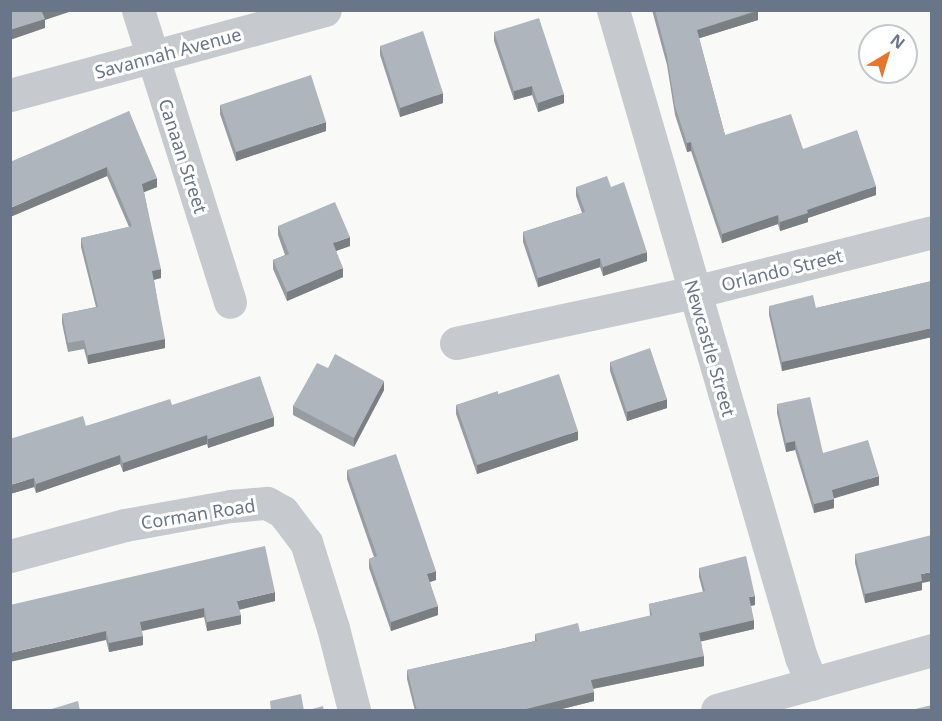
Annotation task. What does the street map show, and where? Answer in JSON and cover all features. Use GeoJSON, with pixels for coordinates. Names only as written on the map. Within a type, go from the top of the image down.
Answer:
{"type":"FeatureCollection","features":[{"type":"Feature","properties":{"kind":"street","name":"Canaan Street"},"geometry":{"type":"LineString","coordinates":[[138,10],[230,302]]}},
{"type":"Feature","properties":{"kind":"street","name":"Savannah Avenue"},"geometry":{"type":"LineString","coordinates":[[10,96],[325,10]]}},
{"type":"Feature","properties":{"kind":"street","name":"Newcastle Street"},"geometry":{"type":"LineString","coordinates":[[612,10],[801,657],[812,684]]}},
{"type":"Feature","properties":{"kind":"street","name":"Orlando Street"},"geometry":{"type":"LineString","coordinates":[[456,343],[694,292],[932,232]]}},
{"type":"Feature","properties":{"kind":"street","name":"Corman Road"},"geometry":{"type":"LineString","coordinates":[[10,556],[125,525],[231,506],[267,503],[283,512],[306,542],[333,628],[354,711]]}},
{"type":"Feature","properties":{"kind":"street"},"geometry":{"type":"LineString","coordinates":[[717,711],[932,650]]}},
{"type":"Feature","properties":{"kind":"building"},"geometry":{"type":"Polygon","coordinates":[[[10,10],[47,10],[42,12],[45,19],[10,30],[10,10]]]}},
{"type":"Feature","properties":{"kind":"building"},"geometry":{"type":"Polygon","coordinates":[[[655,10],[758,10],[697,30],[725,135],[791,114],[803,149],[857,130],[876,186],[780,222],[778,215],[722,234],[691,142],[687,143],[675,106],[667,56],[655,10]]]}},
{"type":"Feature","properties":{"kind":"building"},"geometry":{"type":"Polygon","coordinates":[[[539,18],[564,94],[538,103],[532,86],[514,91],[494,32],[539,18]]]}},
{"type":"Feature","properties":{"kind":"building"},"geometry":{"type":"Polygon","coordinates":[[[423,31],[443,93],[400,108],[380,46],[423,31]]]}},
{"type":"Feature","properties":{"kind":"building"},"geometry":{"type":"Polygon","coordinates":[[[311,75],[326,122],[236,152],[220,105],[311,75]]]}},
{"type":"Feature","properties":{"kind":"building"},"geometry":{"type":"Polygon","coordinates":[[[129,111],[157,178],[142,184],[161,269],[152,271],[165,339],[88,355],[84,340],[68,343],[62,314],[98,307],[81,238],[132,226],[107,167],[10,208],[10,162],[129,111]]]}},
{"type":"Feature","properties":{"kind":"building"},"geometry":{"type":"Polygon","coordinates":[[[607,176],[611,187],[624,182],[647,252],[603,267],[600,258],[538,278],[523,232],[585,212],[576,187],[607,176]]]}},
{"type":"Feature","properties":{"kind":"building"},"geometry":{"type":"Polygon","coordinates":[[[335,202],[350,237],[333,243],[343,268],[287,292],[273,260],[289,254],[278,226],[335,202]]]}},
{"type":"Feature","properties":{"kind":"building"},"geometry":{"type":"Polygon","coordinates":[[[932,281],[932,328],[782,362],[769,306],[813,295],[816,308],[932,281]]]}},
{"type":"Feature","properties":{"kind":"building"},"geometry":{"type":"Polygon","coordinates":[[[650,348],[667,399],[627,412],[610,362],[650,348]]]}},
{"type":"Feature","properties":{"kind":"building"},"geometry":{"type":"Polygon","coordinates":[[[335,354],[384,381],[354,438],[293,406],[317,363],[328,368],[335,354]]]}},
{"type":"Feature","properties":{"kind":"building"},"geometry":{"type":"Polygon","coordinates":[[[559,374],[578,431],[477,465],[456,405],[559,374]]]}},
{"type":"Feature","properties":{"kind":"building"},"geometry":{"type":"Polygon","coordinates":[[[260,376],[274,417],[208,439],[207,435],[123,463],[120,455],[36,484],[34,478],[10,485],[10,439],[83,416],[86,426],[170,399],[172,405],[260,376]]]}},
{"type":"Feature","properties":{"kind":"building"},"geometry":{"type":"Polygon","coordinates":[[[810,397],[823,453],[868,440],[879,476],[832,490],[834,499],[814,504],[795,441],[786,443],[777,404],[810,397]]]}},
{"type":"Feature","properties":{"kind":"building"},"geometry":{"type":"Polygon","coordinates":[[[396,454],[436,571],[427,574],[438,606],[391,622],[369,559],[377,556],[347,470],[396,454]]]}},
{"type":"Feature","properties":{"kind":"building"},"geometry":{"type":"Polygon","coordinates":[[[932,535],[932,572],[921,574],[922,581],[865,594],[855,554],[932,535]]]}},
{"type":"Feature","properties":{"kind":"building"},"geometry":{"type":"Polygon","coordinates":[[[265,546],[275,592],[237,601],[241,615],[207,622],[204,608],[140,622],[143,636],[109,643],[106,631],[10,653],[10,605],[265,546]]]}},
{"type":"Feature","properties":{"kind":"building"},"geometry":{"type":"Polygon","coordinates":[[[746,556],[755,596],[749,597],[754,620],[699,633],[704,656],[591,680],[594,692],[518,711],[417,711],[407,670],[537,641],[535,634],[578,623],[580,632],[652,615],[649,604],[705,591],[699,568],[746,556]]]}},
{"type":"Feature","properties":{"kind":"building"},"geometry":{"type":"Polygon","coordinates":[[[301,694],[304,711],[271,711],[270,701],[301,694]]]}},
{"type":"Feature","properties":{"kind":"building"},"geometry":{"type":"Polygon","coordinates":[[[78,701],[80,711],[45,711],[78,701]]]}},
{"type":"Feature","properties":{"kind":"building"},"geometry":{"type":"Polygon","coordinates":[[[932,705],[932,711],[907,711],[932,705]]]}},
{"type":"Feature","properties":{"kind":"building"},"geometry":{"type":"Polygon","coordinates":[[[323,706],[324,711],[305,711],[323,706]]]}}]}
